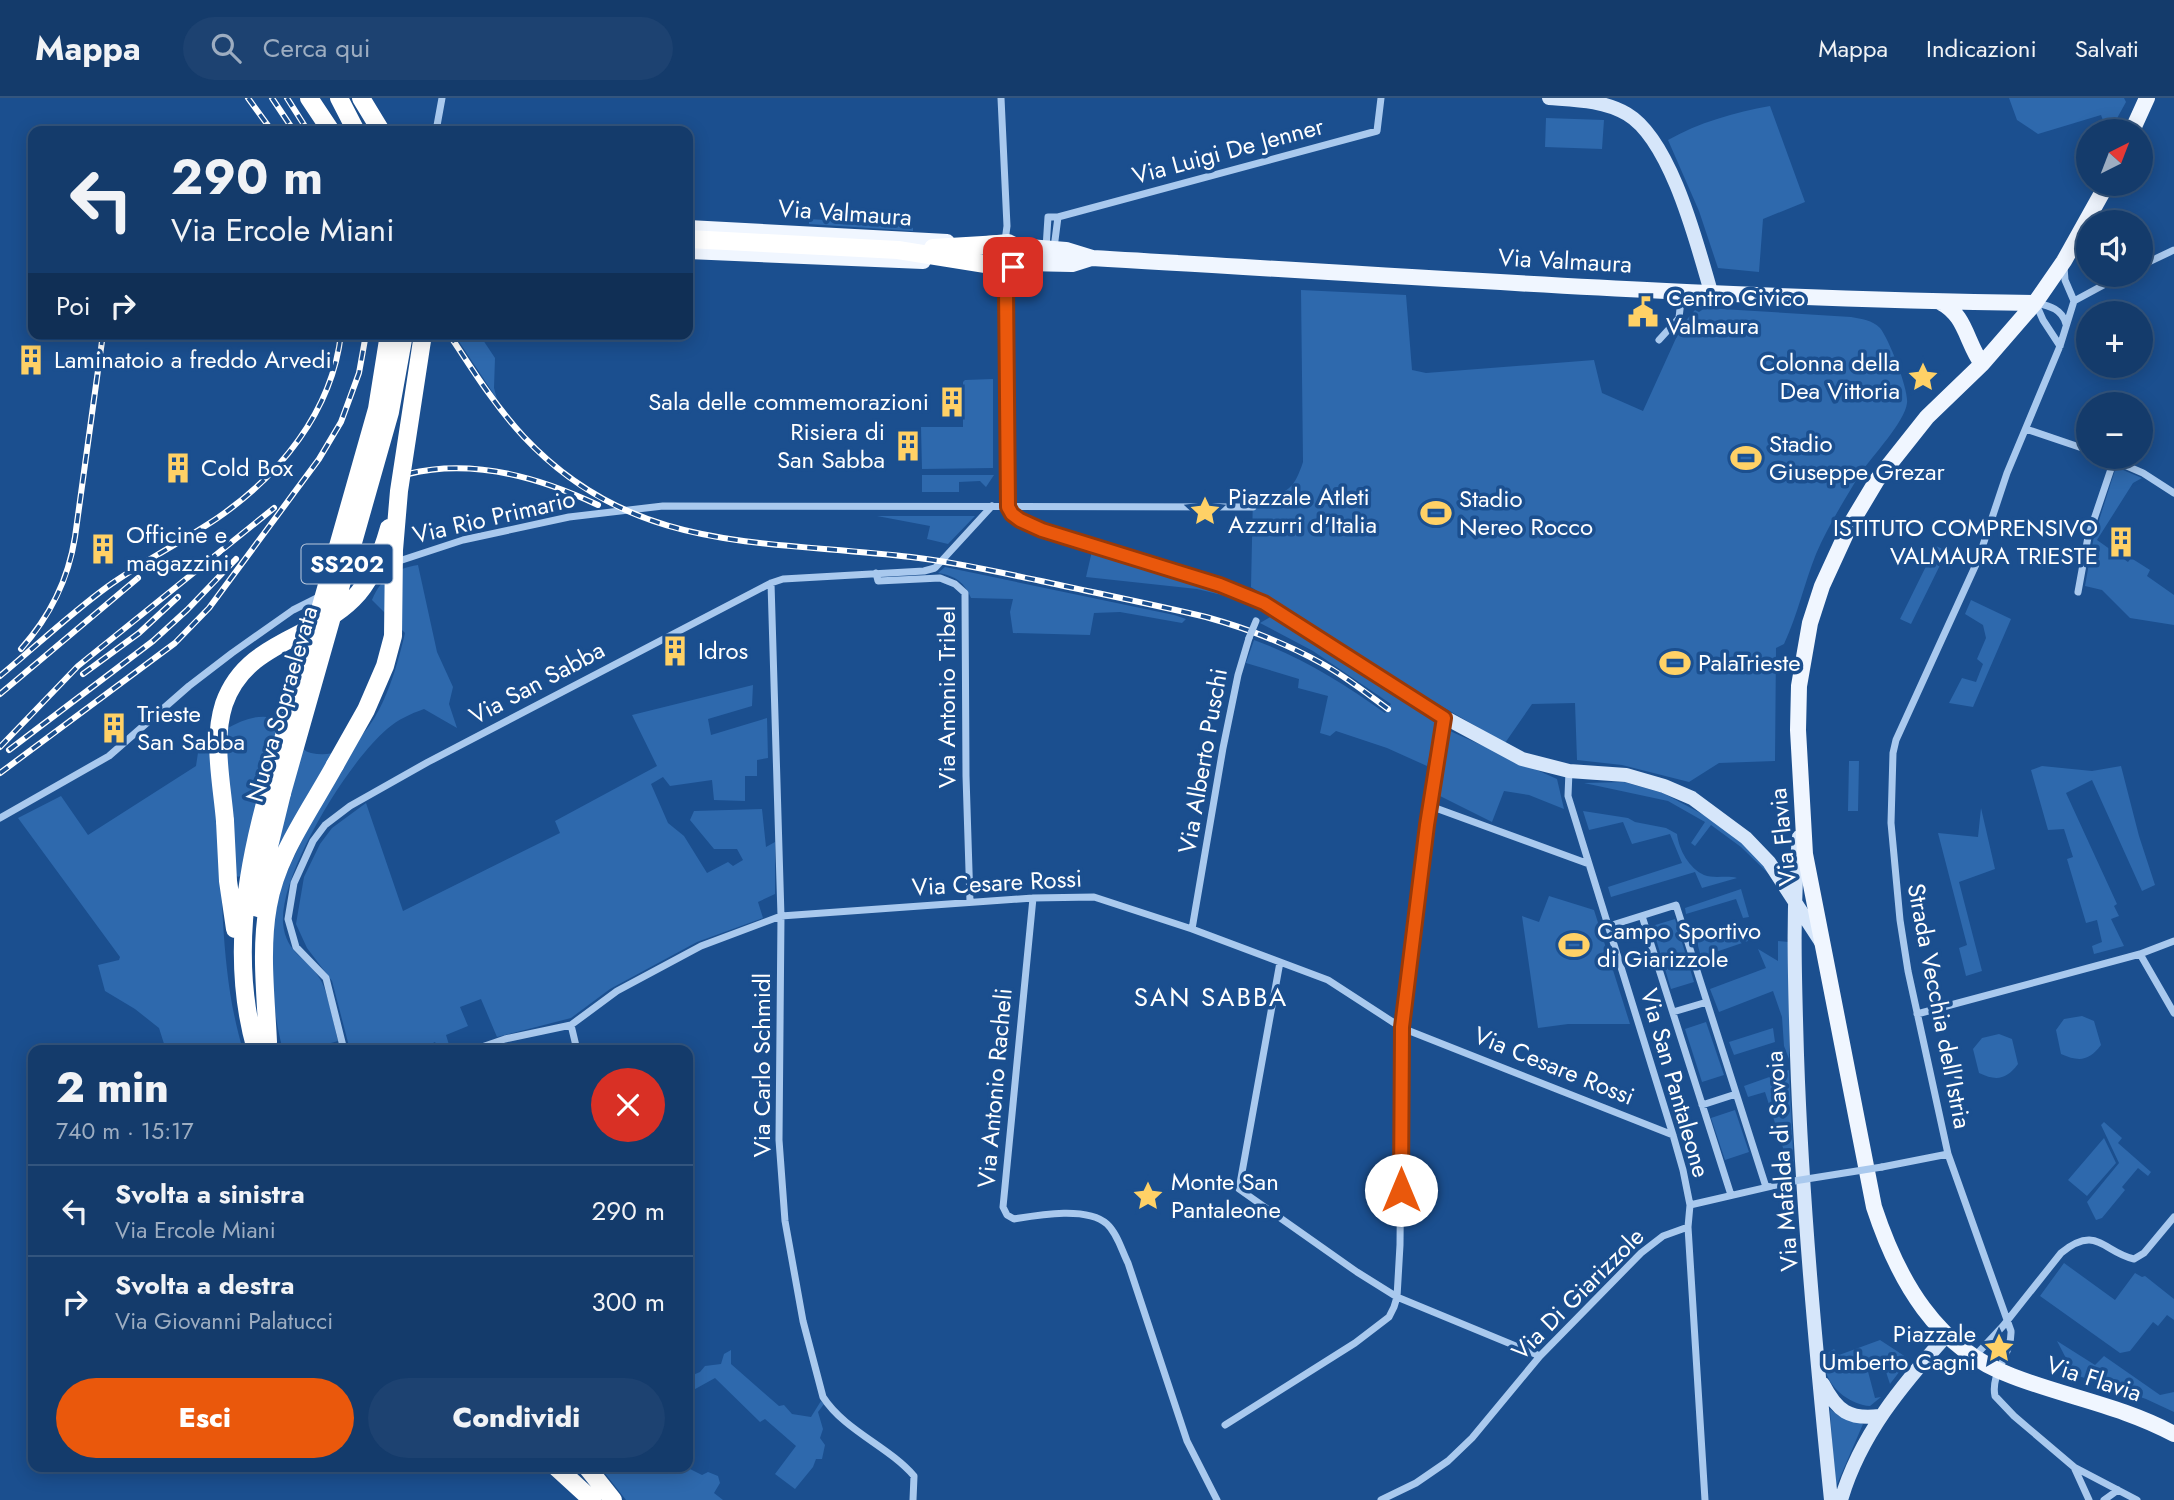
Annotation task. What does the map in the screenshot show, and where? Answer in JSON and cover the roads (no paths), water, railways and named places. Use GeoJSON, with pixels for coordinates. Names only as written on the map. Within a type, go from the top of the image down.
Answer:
{"type":"FeatureCollection","features":[{"type":"Feature","properties":{"kind":"highway"},"geometry":{"type":"LineString","coordinates":[[309,98],[328,126]]}},
{"type":"Feature","properties":{"kind":"highway"},"geometry":{"type":"LineString","coordinates":[[324,98],[338,126]]}},
{"type":"Feature","properties":{"kind":"highway"},"geometry":{"type":"LineString","coordinates":[[339,98],[353,126]]}},
{"type":"Feature","properties":{"kind":"highway"},"geometry":{"type":"LineString","coordinates":[[361,98],[378,126]]}},
{"type":"Feature","properties":{"kind":"highway"},"geometry":{"type":"LineString","coordinates":[[693,239],[898,250],[1009,266]]}},
{"type":"Feature","properties":{"kind":"highway"},"geometry":{"type":"LineString","coordinates":[[898,250],[1007,244]]}},
{"type":"Feature","properties":{"kind":"highway","name":"Nuova Sopraelevata"},"geometry":{"type":"LineString","coordinates":[[265,1045],[256,953],[257,916],[275,791],[377,409],[388,340]]}},
{"type":"Feature","properties":{"kind":"highway","name":"Nuova Sopraelevata"},"geometry":{"type":"LineString","coordinates":[[264,1045],[246,1001],[242,950],[248,871],[275,791],[390,412],[403,340]]}},
{"type":"Feature","properties":{"kind":"highway"},"geometry":{"type":"LineString","coordinates":[[265,1045],[265,953],[268,906],[275,880],[290,846],[371,699],[385,666],[393,636],[394,551],[399,491],[421,340]]}},
{"type":"Feature","properties":{"kind":"highway"},"geometry":{"type":"LineString","coordinates":[[246,1001],[230,893],[219,745],[225,704],[235,683],[249,665],[270,649],[341,609],[363,587],[386,541],[399,491]]}},
{"type":"Feature","properties":{"kind":"highway"},"geometry":{"type":"LineString","coordinates":[[562,1472],[594,1500]]}},
{"type":"Feature","properties":{"kind":"highway"},"geometry":{"type":"LineString","coordinates":[[573,1472],[594,1500]]}},
{"type":"Feature","properties":{"kind":"highway"},"geometry":{"type":"LineString","coordinates":[[591,1472],[613,1500]]}},
{"type":"Feature","properties":{"kind":"main road"},"geometry":{"type":"LineString","coordinates":[[2137,119],[2147,98]]}},
{"type":"Feature","properties":{"kind":"main road","name":"Via Flavia"},"geometry":{"type":"LineString","coordinates":[[1947,1335],[1904,1282],[1874,1207],[1808,877],[1801,818],[1799,686],[1810,623],[1822,586],[1850,524],[1877,480],[1927,417],[1982,364],[2035,303],[2064,261],[2100,196]]}},
{"type":"Feature","properties":{"kind":"main road","name":"Via Valmaura"},"geometry":{"type":"LineString","coordinates":[[693,228],[1007,244],[1050,248],[1092,258],[1711,292],[1940,302],[2035,303]]}},
{"type":"Feature","properties":{"kind":"main road"},"geometry":{"type":"LineString","coordinates":[[1007,244],[1020,253],[1009,266],[993,254],[1007,244]]}},
{"type":"Feature","properties":{"kind":"main road","name":"Via Valmaura"},"geometry":{"type":"LineString","coordinates":[[693,251],[1009,266],[1072,264],[1092,258]]}},
{"type":"Feature","properties":{"kind":"main road"},"geometry":{"type":"LineString","coordinates":[[1940,302],[1962,320],[1970,346],[1982,364]]}},
{"type":"Feature","properties":{"kind":"main road"},"geometry":{"type":"LineString","coordinates":[[1947,1335],[1998,1371]]}},
{"type":"Feature","properties":{"kind":"main road","name":"Via Flavia"},"geometry":{"type":"LineString","coordinates":[[1998,1371],[2130,1413],[2174,1434]]}},
{"type":"Feature","properties":{"kind":"street"},"geometry":{"type":"LineString","coordinates":[[437,126],[442,98]]}},
{"type":"Feature","properties":{"kind":"street"},"geometry":{"type":"LineString","coordinates":[[1002,98],[1007,244]]}},
{"type":"Feature","properties":{"kind":"street","name":"Via Luigi De Jenner"},"geometry":{"type":"LineString","coordinates":[[1050,248],[1048,217],[1058,217],[1377,131],[1381,98]]}},
{"type":"Feature","properties":{"kind":"street"},"geometry":{"type":"LineString","coordinates":[[1549,98],[1606,105],[1627,114],[1652,136],[1671,174],[1711,292]]}},
{"type":"Feature","properties":{"kind":"street"},"geometry":{"type":"LineString","coordinates":[[1050,248],[1058,217]]}},
{"type":"Feature","properties":{"kind":"street"},"geometry":{"type":"LineString","coordinates":[[2153,260],[2174,250]]}},
{"type":"Feature","properties":{"kind":"street"},"geometry":{"type":"LineString","coordinates":[[2064,261],[2065,280],[2074,300],[2096,287]]}},
{"type":"Feature","properties":{"kind":"street"},"geometry":{"type":"LineString","coordinates":[[1009,266],[1006,287],[1008,507],[1012,514],[1042,530],[1220,585],[1264,603],[1444,718],[1522,759],[1569,771],[1626,775],[1664,786],[1692,799],[1746,838],[1769,862],[1822,943]]}},
{"type":"Feature","properties":{"kind":"street"},"geometry":{"type":"LineString","coordinates":[[1659,340],[1679,318],[1682,290]]}},
{"type":"Feature","properties":{"kind":"street","name":"Strada Vecchia dell'Istria"},"geometry":{"type":"LineString","coordinates":[[2008,1319],[1948,1154],[1917,1014],[1900,920],[1894,864],[1891,808],[1893,753],[1899,733],[1978,560],[2007,474],[2060,346],[2074,300]]}},
{"type":"Feature","properties":{"kind":"street"},"geometry":{"type":"LineString","coordinates":[[2035,303],[2057,310],[2064,316],[2066,327]]}},
{"type":"Feature","properties":{"kind":"street"},"geometry":{"type":"LineString","coordinates":[[2035,303],[2060,346]]}},
{"type":"Feature","properties":{"kind":"street"},"geometry":{"type":"LineString","coordinates":[[2026,429],[2076,446]]}},
{"type":"Feature","properties":{"kind":"street"},"geometry":{"type":"LineString","coordinates":[[2078,592],[2088,537],[2112,469]]}},
{"type":"Feature","properties":{"kind":"street"},"geometry":{"type":"LineString","coordinates":[[2134,469],[2174,493]]}},
{"type":"Feature","properties":{"kind":"street","name":"Via Rio Primario"},"geometry":{"type":"LineString","coordinates":[[0,818],[109,756],[200,678],[293,610],[403,559],[463,540],[569,517],[663,506],[1008,507]]}},
{"type":"Feature","properties":{"kind":"street","name":"Via San Sabba"},"geometry":{"type":"LineString","coordinates":[[343,1045],[326,978],[296,947],[288,919],[294,883],[313,841],[325,825],[350,806],[406,774],[771,583],[783,579],[923,571],[935,568],[992,506]]}},
{"type":"Feature","properties":{"kind":"street"},"geometry":{"type":"LineString","coordinates":[[1008,507],[1253,508]]}},
{"type":"Feature","properties":{"kind":"street","name":"Via Antonio Tribel"},"geometry":{"type":"LineString","coordinates":[[876,573],[878,581],[946,579],[965,593],[970,902]]}},
{"type":"Feature","properties":{"kind":"street","name":"Via Carlo Schmidl"},"geometry":{"type":"LineString","coordinates":[[771,583],[781,916],[779,1140],[785,1220],[803,1321],[821,1389],[829,1406],[914,1476],[913,1500]]}},
{"type":"Feature","properties":{"kind":"street","name":"Via Alberto Puschi"},"geometry":{"type":"LineString","coordinates":[[1192,929],[1238,675],[1249,638],[1264,603]]}},
{"type":"Feature","properties":{"kind":"street"},"geometry":{"type":"LineString","coordinates":[[1225,1425],[1374,1330],[1389,1317],[1397,1297],[1402,1027],[1444,718]]}},
{"type":"Feature","properties":{"kind":"street","name":"Via San Pantaleone"},"geometry":{"type":"LineString","coordinates":[[1569,771],[1568,796],[1673,1135],[1689,1205]]}},
{"type":"Feature","properties":{"kind":"street"},"geometry":{"type":"LineString","coordinates":[[1430,806],[1589,864]]}},
{"type":"Feature","properties":{"kind":"street","name":"Via Mafalda di Savoia"},"geometry":{"type":"LineString","coordinates":[[1801,818],[1796,904],[1800,1135],[1831,1500]]}},
{"type":"Feature","properties":{"kind":"street"},"geometry":{"type":"LineString","coordinates":[[1769,862],[1787,863],[1797,857]]}},
{"type":"Feature","properties":{"kind":"street","name":"Via Cesare Rossi"},"geometry":{"type":"LineString","coordinates":[[489,1045],[571,1025],[617,991],[691,951],[781,916],[1033,898],[1094,897],[1192,929],[1328,980],[1402,1027],[1673,1135]]}},
{"type":"Feature","properties":{"kind":"street","name":"Via Antonio Racheli"},"geometry":{"type":"LineString","coordinates":[[1033,898],[1003,1207],[1007,1215],[1014,1219],[1075,1213],[1107,1224],[1128,1263],[1187,1441],[1217,1500]]}},
{"type":"Feature","properties":{"kind":"street"},"geometry":{"type":"LineString","coordinates":[[1609,926],[1676,905],[1766,1188]]}},
{"type":"Feature","properties":{"kind":"street"},"geometry":{"type":"LineString","coordinates":[[1642,916],[1731,1195]]}},
{"type":"Feature","properties":{"kind":"street"},"geometry":{"type":"LineString","coordinates":[[1917,1014],[2140,954],[2174,941]]}},
{"type":"Feature","properties":{"kind":"street"},"geometry":{"type":"LineString","coordinates":[[2140,954],[2174,1013]]}},
{"type":"Feature","properties":{"kind":"street"},"geometry":{"type":"LineString","coordinates":[[1280,962],[1239,1189],[1397,1297],[1540,1356]]}},
{"type":"Feature","properties":{"kind":"street"},"geometry":{"type":"LineString","coordinates":[[1673,1012],[1707,1002]]}},
{"type":"Feature","properties":{"kind":"street"},"geometry":{"type":"LineString","coordinates":[[571,1025],[576,1045]]}},
{"type":"Feature","properties":{"kind":"street"},"geometry":{"type":"LineString","coordinates":[[1702,1105],[1736,1094]]}},
{"type":"Feature","properties":{"kind":"street"},"geometry":{"type":"LineString","coordinates":[[1705,1500],[1688,1227],[1689,1205],[1794,1181],[1948,1154]]}},
{"type":"Feature","properties":{"kind":"street"},"geometry":{"type":"LineString","coordinates":[[1975,1356],[1989,1343],[2071,1244],[2094,1241],[2134,1259],[2144,1253],[2174,1217]]}},
{"type":"Feature","properties":{"kind":"street","name":"Via Di Giarizzole"},"geometry":{"type":"LineString","coordinates":[[1381,1500],[1416,1483],[1448,1461],[1472,1437],[1540,1356],[1641,1252],[1663,1236],[1688,1227]]}},
{"type":"Feature","properties":{"kind":"street"},"geometry":{"type":"LineString","coordinates":[[2008,1319],[2011,1340],[1994,1382],[1995,1396],[2074,1466],[2137,1500]]}},
{"type":"Feature","properties":{"kind":"street"},"geometry":{"type":"LineString","coordinates":[[1841,1500],[1857,1456],[1880,1416],[1947,1335]]}},
{"type":"Feature","properties":{"kind":"street"},"geometry":{"type":"LineString","coordinates":[[1819,1377],[1840,1409],[1855,1416],[1880,1416]]}},
{"type":"Feature","properties":{"kind":"street"},"geometry":{"type":"LineString","coordinates":[[2074,1466],[2089,1500]]}},
{"type":"Feature","properties":{"kind":"street"},"geometry":{"type":"LineString","coordinates":[[2104,1500],[2118,1490]]}},
{"type":"Feature","properties":{"kind":"railway"},"geometry":{"type":"LineString","coordinates":[[248,98],[268,126]]}},
{"type":"Feature","properties":{"kind":"railway"},"geometry":{"type":"LineString","coordinates":[[272,98],[291,126]]}},
{"type":"Feature","properties":{"kind":"railway"},"geometry":{"type":"LineString","coordinates":[[287,98],[305,126]]}},
{"type":"Feature","properties":{"kind":"railway"},"geometry":{"type":"LineString","coordinates":[[21,649],[49,611],[72,553],[102,340]]}},
{"type":"Feature","properties":{"kind":"railway"},"geometry":{"type":"LineString","coordinates":[[0,676],[107,587],[216,519],[261,483],[299,440],[314,415],[327,390],[340,340]]}},
{"type":"Feature","properties":{"kind":"railway"},"geometry":{"type":"LineString","coordinates":[[0,773],[175,643],[209,608],[319,459],[341,422],[359,373],[365,340]]}},
{"type":"Feature","properties":{"kind":"railway"},"geometry":{"type":"LineString","coordinates":[[453,340],[513,425],[566,475],[611,503],[656,522],[753,542],[944,562],[1206,617],[1265,637],[1307,656],[1338,673],[1388,709]]}},
{"type":"Feature","properties":{"kind":"railway"},"geometry":{"type":"LineString","coordinates":[[408,474],[456,468],[481,469],[552,486],[598,505]]}},
{"type":"Feature","properties":{"kind":"railway"},"geometry":{"type":"LineString","coordinates":[[0,747],[78,666],[274,508]]}},
{"type":"Feature","properties":{"kind":"railway"},"geometry":{"type":"LineString","coordinates":[[9,750],[153,641],[236,559]]}},
{"type":"Feature","properties":{"kind":"railway"},"geometry":{"type":"LineString","coordinates":[[0,694],[138,578]]}},
{"type":"Feature","properties":{"kind":"railway"},"geometry":{"type":"LineString","coordinates":[[83,674],[139,633],[178,597]]}},
{"type":"Feature","properties":{"kind":"place","name":"Centro Civico Valmaura"},"geometry":{"type":"Point","coordinates":[1643,312]}},
{"type":"Feature","properties":{"kind":"place","name":"Laminatoio a freddo Arvedi"},"geometry":{"type":"Point","coordinates":[31,360]}},
{"type":"Feature","properties":{"kind":"place","name":"Colonna della Dea Vittoria"},"geometry":{"type":"Point","coordinates":[1923,377]}},
{"type":"Feature","properties":{"kind":"place","name":"Sala delle commemorazioni"},"geometry":{"type":"Point","coordinates":[952,402]}},
{"type":"Feature","properties":{"kind":"place","name":"Risiera di San Sabba"},"geometry":{"type":"Point","coordinates":[908,446]}},
{"type":"Feature","properties":{"kind":"place","name":"Stadio Giuseppe Grezar"},"geometry":{"type":"Point","coordinates":[1746,458]}},
{"type":"Feature","properties":{"kind":"place","name":"Cold Box"},"geometry":{"type":"Point","coordinates":[178,468]}},
{"type":"Feature","properties":{"kind":"place","name":"Piazzale Atleti Azzurri d'Italia"},"geometry":{"type":"Point","coordinates":[1205,511]}},
{"type":"Feature","properties":{"kind":"place","name":"Stadio Nereo Rocco"},"geometry":{"type":"Point","coordinates":[1436,513]}},
{"type":"Feature","properties":{"kind":"place","name":"ISTITUTO COMPRENSIVO VALMAURA TRIESTE"},"geometry":{"type":"Point","coordinates":[2121,542]}},
{"type":"Feature","properties":{"kind":"place","name":"Officine e magazzini"},"geometry":{"type":"Point","coordinates":[103,549]}},
{"type":"Feature","properties":{"kind":"place","name":"Idros"},"geometry":{"type":"Point","coordinates":[675,651]}},
{"type":"Feature","properties":{"kind":"place","name":"PalaTrieste"},"geometry":{"type":"Point","coordinates":[1675,663]}},
{"type":"Feature","properties":{"kind":"place","name":"Trieste San Sabba"},"geometry":{"type":"Point","coordinates":[114,728]}},
{"type":"Feature","properties":{"kind":"place","name":"Campo Sportivo di Giarizzole"},"geometry":{"type":"Point","coordinates":[1574,945]}},
{"type":"Feature","properties":{"kind":"place","name":"Monte San Pantaleone"},"geometry":{"type":"Point","coordinates":[1148,1196]}},
{"type":"Feature","properties":{"kind":"place","name":"Piazzale Umberto Cagni"},"geometry":{"type":"Point","coordinates":[1999,1348]}},
{"type":"Feature","properties":{"kind":"district","name":"SAN SABBA"},"geometry":{"type":"Point","coordinates":[1211,997]}}]}
